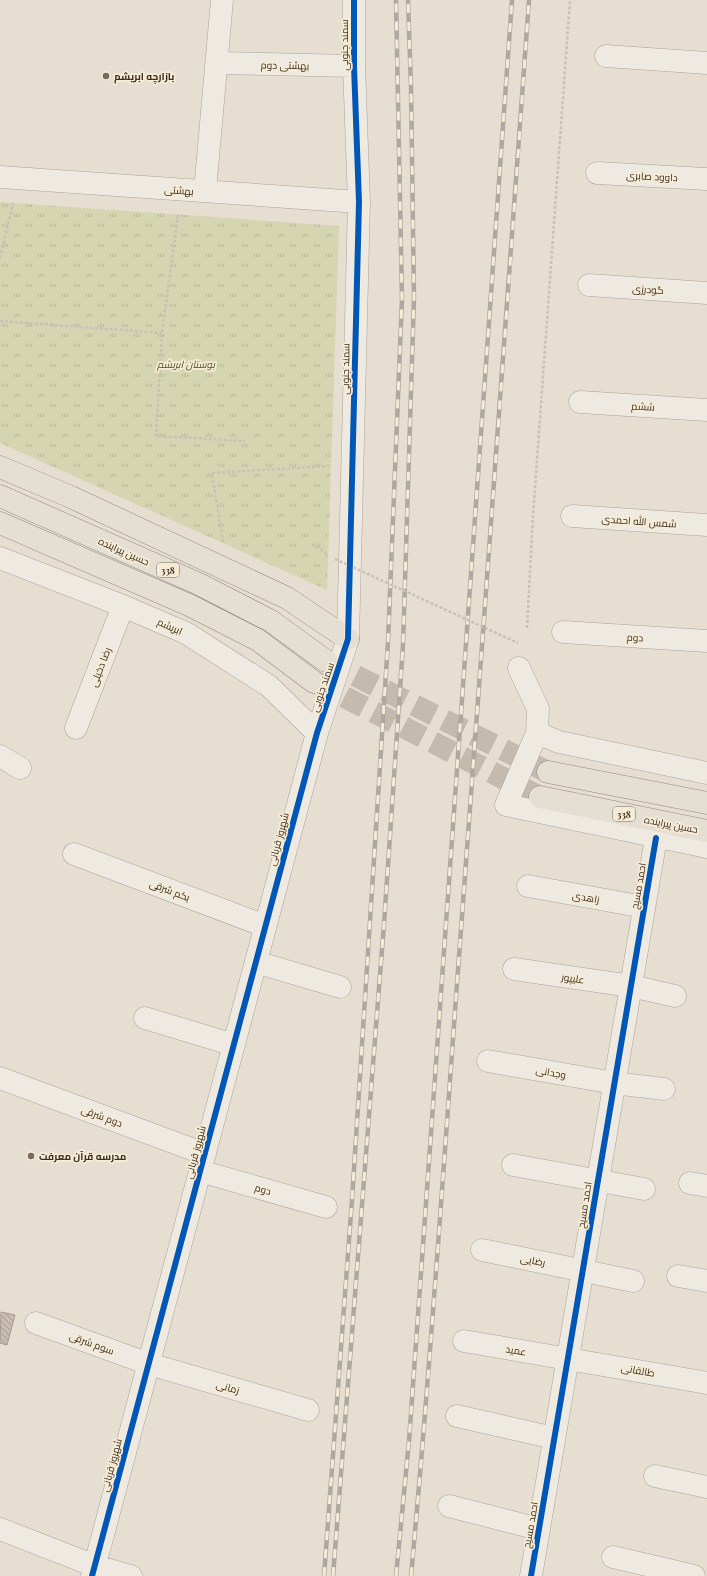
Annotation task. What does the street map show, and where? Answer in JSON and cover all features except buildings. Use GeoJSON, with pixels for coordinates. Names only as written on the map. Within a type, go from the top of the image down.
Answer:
{"type":"FeatureCollection","features":[{"type":"Feature","properties":{"kind":"main road"},"geometry":{"type":"LineString","coordinates":[[0,466],[71,497],[287,598],[348,639]]}},
{"type":"Feature","properties":{"kind":"main road","name":"حسین پیراینده"},"geometry":{"type":"LineString","coordinates":[[0,496],[199,584],[271,621],[326,661]]}},
{"type":"Feature","properties":{"kind":"main road","name":"338"},"geometry":{"type":"LineString","coordinates":[[0,523],[189,605],[258,640],[314,682]]}},
{"type":"Feature","properties":{"kind":"main road"},"geometry":{"type":"LineString","coordinates":[[548,772],[707,803]]}},
{"type":"Feature","properties":{"kind":"main road","name":"حسین پیراینده"},"geometry":{"type":"LineString","coordinates":[[540,797],[707,831]]}},
{"type":"Feature","properties":{"kind":"street"},"geometry":{"type":"LineString","coordinates":[[204,192],[222,0]]}},
{"type":"Feature","properties":{"kind":"street","name":"سمند جنوبی"},"geometry":{"type":"LineString","coordinates":[[317,733],[348,639],[359,202],[354,66],[354,0]]}},
{"type":"Feature","properties":{"kind":"street"},"geometry":{"type":"LineString","coordinates":[[606,56],[707,63]]}},
{"type":"Feature","properties":{"kind":"street","name":"بهشتی دوم"},"geometry":{"type":"LineString","coordinates":[[217,63],[354,66]]}},
{"type":"Feature","properties":{"kind":"street","name":"داوود صابری"},"geometry":{"type":"LineString","coordinates":[[597,173],[707,179]]}},
{"type":"Feature","properties":{"kind":"street","name":"بهشتی"},"geometry":{"type":"LineString","coordinates":[[0,177],[359,202]]}},
{"type":"Feature","properties":{"kind":"street","name":"گودرزی"},"geometry":{"type":"LineString","coordinates":[[589,286],[707,293]]}},
{"type":"Feature","properties":{"kind":"street","name":"ششم"},"geometry":{"type":"LineString","coordinates":[[580,402],[707,410]]}},
{"type":"Feature","properties":{"kind":"street","name":"شمس الله احمدی"},"geometry":{"type":"LineString","coordinates":[[572,516],[707,525]]}},
{"type":"Feature","properties":{"kind":"street","name":"ابریشم"},"geometry":{"type":"LineString","coordinates":[[0,558],[123,606],[186,633],[269,686],[317,733]]}},
{"type":"Feature","properties":{"kind":"street","name":"رضا دخیلی"},"geometry":{"type":"LineString","coordinates":[[76,728],[123,606]]}},
{"type":"Feature","properties":{"kind":"street","name":"دوم"},"geometry":{"type":"LineString","coordinates":[[563,632],[707,641]]}},
{"type":"Feature","properties":{"kind":"street"},"geometry":{"type":"LineString","coordinates":[[519,668],[538,710],[537,733],[506,805],[656,838],[707,847]]}},
{"type":"Feature","properties":{"kind":"street","name":"شهروز قربانی"},"geometry":{"type":"LineString","coordinates":[[93,1571],[317,733]]}},
{"type":"Feature","properties":{"kind":"street"},"geometry":{"type":"LineString","coordinates":[[537,733],[559,742],[707,773]]}},
{"type":"Feature","properties":{"kind":"street"},"geometry":{"type":"LineString","coordinates":[[0,756],[20,768]]}},
{"type":"Feature","properties":{"kind":"street","name":"احمد مسیح"},"geometry":{"type":"LineString","coordinates":[[531,1576],[656,838]]}},
{"type":"Feature","properties":{"kind":"street","name":"یکم شرقی"},"geometry":{"type":"LineString","coordinates":[[74,854],[265,926]]}},
{"type":"Feature","properties":{"kind":"street","name":"زاهدی"},"geometry":{"type":"LineString","coordinates":[[528,886],[644,907]]}},
{"type":"Feature","properties":{"kind":"street"},"geometry":{"type":"LineString","coordinates":[[256,962],[340,987]]}},
{"type":"Feature","properties":{"kind":"street","name":"علیپور"},"geometry":{"type":"LineString","coordinates":[[514,969],[631,986],[675,996]]}},
{"type":"Feature","properties":{"kind":"street"},"geometry":{"type":"LineString","coordinates":[[145,1018],[234,1045]]}},
{"type":"Feature","properties":{"kind":"street","name":"وجدانی"},"geometry":{"type":"LineString","coordinates":[[488,1060],[614,1083],[664,1089]]}},
{"type":"Feature","properties":{"kind":"street","name":"دوم شرقی"},"geometry":{"type":"LineString","coordinates":[[0,1078],[202,1162]]}},
{"type":"Feature","properties":{"kind":"street","name":"دوم"},"geometry":{"type":"LineString","coordinates":[[202,1162],[326,1207]]}},
{"type":"Feature","properties":{"kind":"street"},"geometry":{"type":"LineString","coordinates":[[513,1165],[644,1189]]}},
{"type":"Feature","properties":{"kind":"street","name":"رضایی"},"geometry":{"type":"LineString","coordinates":[[482,1250],[633,1281]]}},
{"type":"Feature","properties":{"kind":"street"},"geometry":{"type":"LineString","coordinates":[[678,1276],[707,1281]]}},
{"type":"Feature","properties":{"kind":"street","name":"سوم شرقی"},"geometry":{"type":"LineString","coordinates":[[36,1323],[148,1364]]}},
{"type":"Feature","properties":{"kind":"street","name":"عمید"},"geometry":{"type":"LineString","coordinates":[[464,1341],[568,1358]]}},
{"type":"Feature","properties":{"kind":"street","name":"طالقانی"},"geometry":{"type":"LineString","coordinates":[[568,1358],[707,1383]]}},
{"type":"Feature","properties":{"kind":"street","name":"زمانی"},"geometry":{"type":"LineString","coordinates":[[148,1364],[308,1410]]}},
{"type":"Feature","properties":{"kind":"street"},"geometry":{"type":"LineString","coordinates":[[457,1416],[554,1438]]}},
{"type":"Feature","properties":{"kind":"street"},"geometry":{"type":"LineString","coordinates":[[655,1476],[707,1487]]}},
{"type":"Feature","properties":{"kind":"street"},"geometry":{"type":"LineString","coordinates":[[449,1506],[539,1529]]}},
{"type":"Feature","properties":{"kind":"street"},"geometry":{"type":"LineString","coordinates":[[0,1528],[93,1571],[131,1576]]}},
{"type":"Feature","properties":{"kind":"street"},"geometry":{"type":"LineString","coordinates":[[612,1557],[694,1576]]}},
{"type":"Feature","properties":{"kind":"path"},"geometry":{"type":"LineString","coordinates":[[527,628],[570,0]]}},
{"type":"Feature","properties":{"kind":"path"},"geometry":{"type":"LineString","coordinates":[[0,258],[13,203]]}},
{"type":"Feature","properties":{"kind":"path"},"geometry":{"type":"LineString","coordinates":[[178,215],[162,333],[156,436],[245,441]]}},
{"type":"Feature","properties":{"kind":"path"},"geometry":{"type":"LineString","coordinates":[[0,321],[162,333]]}},
{"type":"Feature","properties":{"kind":"path"},"geometry":{"type":"LineString","coordinates":[[224,544],[212,472],[331,466]]}},
{"type":"Feature","properties":{"kind":"path"},"geometry":{"type":"LineString","coordinates":[[312,544],[335,559],[518,643]]}},
{"type":"Feature","properties":{"kind":"green space","name":"بوستان ابریشم"},"geometry":{"type":"Polygon","coordinates":[[[0,202],[339,226],[327,590],[0,443],[0,202]]]}},
{"type":"Feature","properties":{"kind":"tunnel"},"geometry":{"type":"LineString","coordinates":[[326,661],[548,772]]}},
{"type":"Feature","properties":{"kind":"tunnel"},"geometry":{"type":"LineString","coordinates":[[315,682],[540,797]]}},
{"type":"Feature","properties":{"kind":"railway"},"geometry":{"type":"LineString","coordinates":[[324,1576],[352,1200],[388,642],[402,299],[396,0]]}},
{"type":"Feature","properties":{"kind":"railway"},"geometry":{"type":"LineString","coordinates":[[333,1576],[384,924],[403,645],[414,297],[411,87],[408,0]]}},
{"type":"Feature","properties":{"kind":"railway"},"geometry":{"type":"LineString","coordinates":[[396,1576],[409,1441],[512,0]]}},
{"type":"Feature","properties":{"kind":"railway"},"geometry":{"type":"LineString","coordinates":[[411,1576],[432,1324],[529,0]]}},
{"type":"Feature","properties":{"kind":"cycle path"},"geometry":{"type":"LineString","coordinates":[[92,1576],[317,733],[348,639],[359,202],[354,66],[354,0]]}},
{"type":"Feature","properties":{"kind":"cycle path"},"geometry":{"type":"LineString","coordinates":[[531,1576],[656,838]]}},
{"type":"Feature","properties":{"kind":"place","name":"بازارچه ابریشم"},"geometry":{"type":"Point","coordinates":[106,76]}},
{"type":"Feature","properties":{"kind":"place","name":"مدرسه قرآن معرفت"},"geometry":{"type":"Point","coordinates":[31,1156]}}]}
